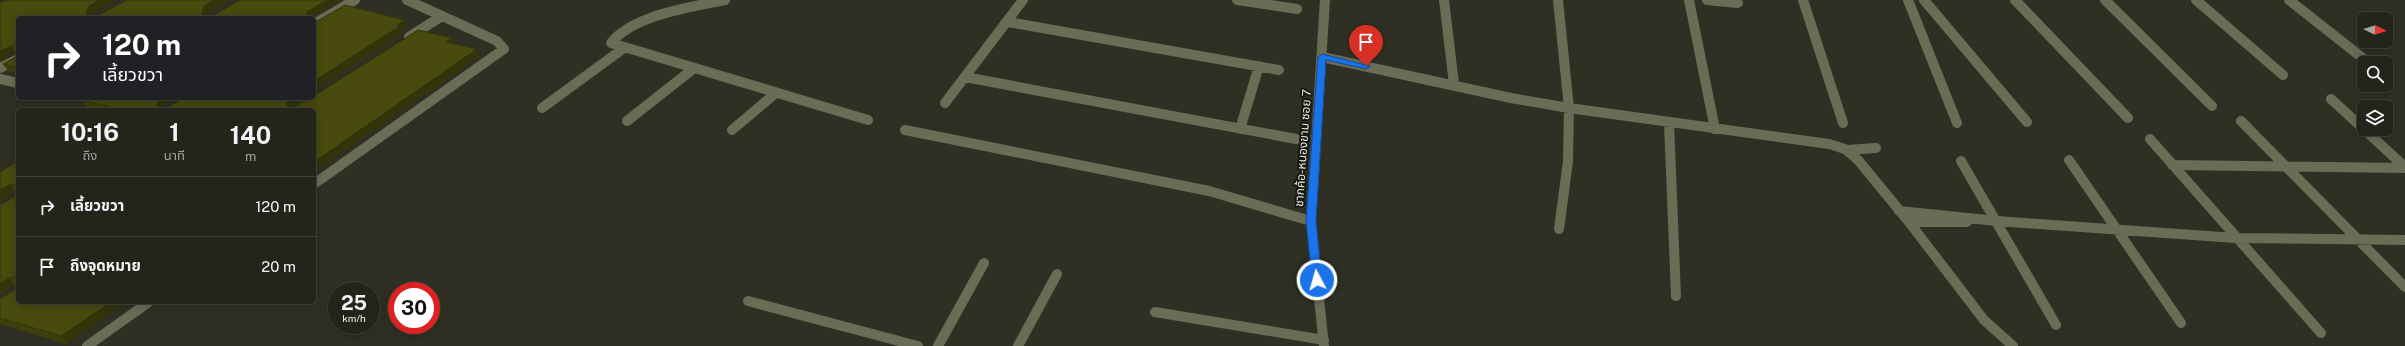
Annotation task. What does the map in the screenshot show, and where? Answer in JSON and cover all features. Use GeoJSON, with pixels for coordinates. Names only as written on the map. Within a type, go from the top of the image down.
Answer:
{"type":"FeatureCollection","features":[{"type":"Feature","properties":{"kind":"street"},"geometry":{"type":"LineString","coordinates":[[316,23],[355,0]]}},
{"type":"Feature","properties":{"kind":"street"},"geometry":{"type":"LineString","coordinates":[[316,183],[504,49],[497,41],[407,0]]}},
{"type":"Feature","properties":{"kind":"street"},"geometry":{"type":"LineString","coordinates":[[725,0],[660,15],[633,27],[612,40],[613,45],[868,120]]}},
{"type":"Feature","properties":{"kind":"street"},"geometry":{"type":"LineString","coordinates":[[945,103],[1008,22],[1023,0]]}},
{"type":"Feature","properties":{"kind":"street"},"geometry":{"type":"LineString","coordinates":[[1236,0],[1255,1],[1297,10]]}},
{"type":"Feature","properties":{"kind":"street","name":"ชากค้อ-หนองขาม ซอย 7"},"geometry":{"type":"LineString","coordinates":[[1324,343],[1311,221],[1325,0]]}},
{"type":"Feature","properties":{"kind":"street"},"geometry":{"type":"LineString","coordinates":[[1444,0],[1454,84]]}},
{"type":"Feature","properties":{"kind":"street"},"geometry":{"type":"LineString","coordinates":[[1558,0],[1569,108],[1568,161],[1559,229]]}},
{"type":"Feature","properties":{"kind":"street"},"geometry":{"type":"LineString","coordinates":[[1689,0],[1715,129]]}},
{"type":"Feature","properties":{"kind":"street"},"geometry":{"type":"LineString","coordinates":[[1707,0],[1738,3]]}},
{"type":"Feature","properties":{"kind":"street"},"geometry":{"type":"LineString","coordinates":[[1803,0],[1843,123]]}},
{"type":"Feature","properties":{"kind":"street"},"geometry":{"type":"LineString","coordinates":[[1908,0],[1957,123]]}},
{"type":"Feature","properties":{"kind":"street"},"geometry":{"type":"LineString","coordinates":[[1924,0],[2028,122]]}},
{"type":"Feature","properties":{"kind":"street"},"geometry":{"type":"LineString","coordinates":[[2015,0],[2128,118]]}},
{"type":"Feature","properties":{"kind":"street"},"geometry":{"type":"LineString","coordinates":[[2105,0],[2212,106]]}},
{"type":"Feature","properties":{"kind":"street"},"geometry":{"type":"LineString","coordinates":[[2196,0],[2283,75]]}},
{"type":"Feature","properties":{"kind":"street"},"geometry":{"type":"LineString","coordinates":[[2289,0],[2360,56]]}},
{"type":"Feature","properties":{"kind":"street"},"geometry":{"type":"LineString","coordinates":[[402,41],[442,16]]}},
{"type":"Feature","properties":{"kind":"street"},"geometry":{"type":"LineString","coordinates":[[1008,22],[1279,70]]}},
{"type":"Feature","properties":{"kind":"street"},"geometry":{"type":"LineString","coordinates":[[542,108],[624,48]]}},
{"type":"Feature","properties":{"kind":"street"},"geometry":{"type":"LineString","coordinates":[[1322,57],[1454,84],[1511,98],[1569,108],[1829,144],[1847,150],[1876,148]]}},
{"type":"Feature","properties":{"kind":"street"},"geometry":{"type":"LineString","coordinates":[[0,68],[16,60]]}},
{"type":"Feature","properties":{"kind":"street"},"geometry":{"type":"LineString","coordinates":[[1240,129],[1260,66]]}},
{"type":"Feature","properties":{"kind":"street"},"geometry":{"type":"LineString","coordinates":[[627,121],[693,69]]}},
{"type":"Feature","properties":{"kind":"street"},"geometry":{"type":"LineString","coordinates":[[965,77],[1296,139]]}},
{"type":"Feature","properties":{"kind":"street"},"geometry":{"type":"LineString","coordinates":[[0,79],[16,82]]}},
{"type":"Feature","properties":{"kind":"street"},"geometry":{"type":"LineString","coordinates":[[732,130],[776,93]]}},
{"type":"Feature","properties":{"kind":"street"},"geometry":{"type":"LineString","coordinates":[[2331,99],[2405,168]]}},
{"type":"Feature","properties":{"kind":"street"},"geometry":{"type":"LineString","coordinates":[[2241,120],[2405,287]]}},
{"type":"Feature","properties":{"kind":"street"},"geometry":{"type":"LineString","coordinates":[[1669,123],[1676,296]]}},
{"type":"Feature","properties":{"kind":"street"},"geometry":{"type":"LineString","coordinates":[[905,130],[1208,191],[1311,221]]}},
{"type":"Feature","properties":{"kind":"street"},"geometry":{"type":"LineString","coordinates":[[2150,139],[2235,238],[2321,333]]}},
{"type":"Feature","properties":{"kind":"street"},"geometry":{"type":"LineString","coordinates":[[1847,150],[1858,160],[1909,222],[1984,320],[2013,346]]}},
{"type":"Feature","properties":{"kind":"street"},"geometry":{"type":"LineString","coordinates":[[2069,160],[2115,230],[2181,323]]}},
{"type":"Feature","properties":{"kind":"street"},"geometry":{"type":"LineString","coordinates":[[1961,161],[2056,325]]}},
{"type":"Feature","properties":{"kind":"street"},"geometry":{"type":"LineString","coordinates":[[2172,165],[2405,168]]}},
{"type":"Feature","properties":{"kind":"street"},"geometry":{"type":"LineString","coordinates":[[1899,211],[1997,221],[2235,238],[2405,240]]}},
{"type":"Feature","properties":{"kind":"street"},"geometry":{"type":"LineString","coordinates":[[1909,222],[1937,224],[1997,221]]}},
{"type":"Feature","properties":{"kind":"street"},"geometry":{"type":"LineString","coordinates":[[938,346],[984,264]]}},
{"type":"Feature","properties":{"kind":"street"},"geometry":{"type":"LineString","coordinates":[[1018,346],[1056,274]]}},
{"type":"Feature","properties":{"kind":"street"},"geometry":{"type":"LineString","coordinates":[[748,301],[918,346]]}},
{"type":"Feature","properties":{"kind":"street"},"geometry":{"type":"LineString","coordinates":[[87,346],[146,304]]}},
{"type":"Feature","properties":{"kind":"street"},"geometry":{"type":"LineString","coordinates":[[1155,312],[1324,343]]}},
{"type":"Feature","properties":{"kind":"building"},"geometry":{"type":"Polygon","coordinates":[[[7,0],[99,0],[89,6],[86,14],[88,16],[16,16],[16,46],[11,46],[0,51],[0,3],[7,0]]]}},
{"type":"Feature","properties":{"kind":"building"},"geometry":{"type":"Polygon","coordinates":[[[127,0],[214,0],[204,6],[202,14],[203,16],[97,16],[127,0]]]}},
{"type":"Feature","properties":{"kind":"building"},"geometry":{"type":"Polygon","coordinates":[[[240,0],[327,0],[307,12],[306,16],[213,16],[240,0]]]}},
{"type":"Feature","properties":{"kind":"building"},"geometry":{"type":"Polygon","coordinates":[[[345,5],[405,20],[397,25],[400,26],[316,80],[316,22],[345,5]]]}},
{"type":"Feature","properties":{"kind":"building"},"geometry":{"type":"Polygon","coordinates":[[[418,30],[452,38],[446,42],[477,49],[316,161],[316,108],[294,108],[307,100],[316,100],[316,95],[418,30]]]}},
{"type":"Feature","properties":{"kind":"building"},"geometry":{"type":"Polygon","coordinates":[[[16,57],[16,67],[3,64],[16,57]]]}},
{"type":"Feature","properties":{"kind":"building"},"geometry":{"type":"Polygon","coordinates":[[[82,100],[158,100],[157,106],[159,108],[110,108],[111,107],[82,100]]]}},
{"type":"Feature","properties":{"kind":"building"},"geometry":{"type":"Polygon","coordinates":[[[180,100],[288,100],[286,104],[291,108],[166,108],[180,100]]]}},
{"type":"Feature","properties":{"kind":"building"},"geometry":{"type":"Polygon","coordinates":[[[16,162],[16,185],[10,185],[0,190],[0,172],[16,162]]]}},
{"type":"Feature","properties":{"kind":"building"},"geometry":{"type":"Polygon","coordinates":[[[16,196],[16,278],[9,278],[0,284],[0,205],[16,196]]]}},
{"type":"Feature","properties":{"kind":"building"},"geometry":{"type":"Polygon","coordinates":[[[16,289],[16,304],[108,304],[61,336],[0,318],[0,299],[16,289]]]}},
{"type":"Feature","properties":{"kind":"route"},"geometry":{"type":"LineString","coordinates":[[1317,280],[1311,221],[1322,57],[1366,66]]}}]}
